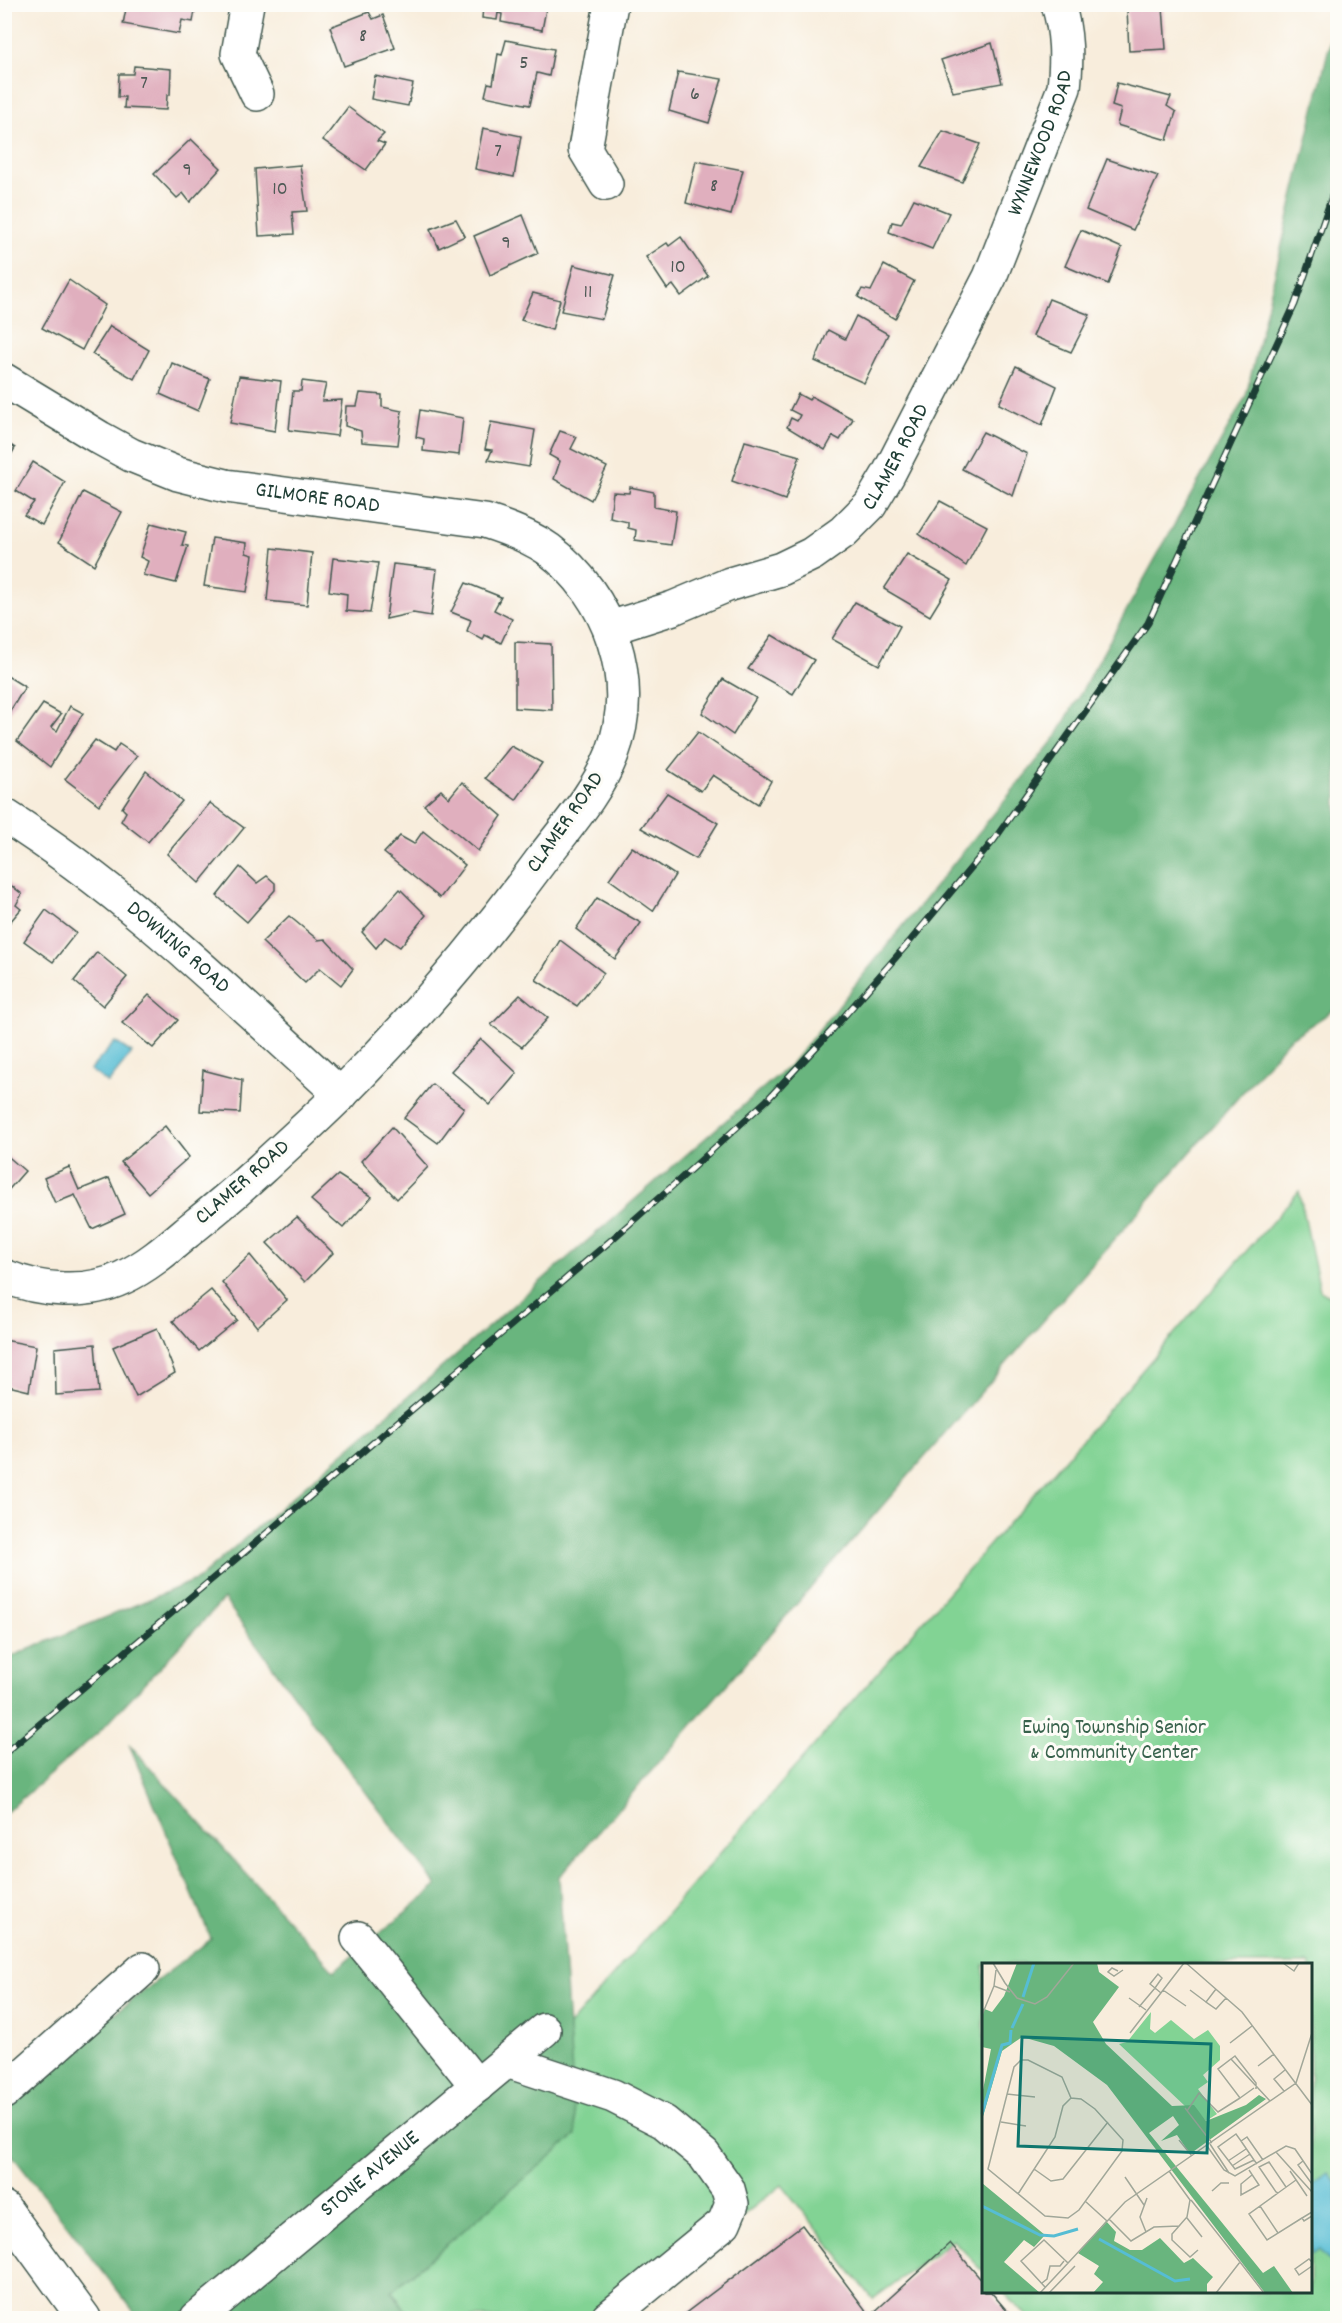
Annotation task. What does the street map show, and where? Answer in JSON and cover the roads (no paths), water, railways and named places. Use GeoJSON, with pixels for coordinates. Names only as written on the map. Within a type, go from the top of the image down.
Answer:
{"type":"FeatureCollection","features":[{"type":"Feature","properties":{"kind":"street"},"geometry":{"type":"LineString","coordinates":[[247,4],[238,54],[257,94]]}},
{"type":"Feature","properties":{"kind":"street"},"geometry":{"type":"LineString","coordinates":[[606,184],[585,149],[611,4]]}},
{"type":"Feature","properties":{"kind":"street","name":"WYNNEWOOD ROAD"},"geometry":{"type":"LineString","coordinates":[[990,277],[1064,88],[1067,59],[1066,30],[1058,4]]}},
{"type":"Feature","properties":{"kind":"street","name":"CLAMER ROAD"},"geometry":{"type":"LineString","coordinates":[[4,1276],[21,1283],[55,1289],[88,1288],[119,1280],[149,1264],[236,1193],[340,1095],[417,1014],[495,923],[596,786],[612,753],[620,720],[622,685],[610,628],[673,608],[781,568],[812,554],[843,532],[870,504],[888,475],[990,277]]}},
{"type":"Feature","properties":{"kind":"street","name":"GILMORE ROAD"},"geometry":{"type":"LineString","coordinates":[[4,380],[110,444],[178,474],[226,486],[486,521],[518,532],[547,549],[573,571],[596,600],[610,628]]}},
{"type":"Feature","properties":{"kind":"street","name":"DOWNING ROAD"},"geometry":{"type":"LineString","coordinates":[[4,815],[112,892],[198,965],[340,1095]]}},
{"type":"Feature","properties":{"kind":"street"},"geometry":{"type":"LineString","coordinates":[[358,1938],[477,2085]]}},
{"type":"Feature","properties":{"kind":"street"},"geometry":{"type":"LineString","coordinates":[[4,2092],[143,1969]]}},
{"type":"Feature","properties":{"kind":"street","name":"STONE AVENUE"},"geometry":{"type":"LineString","coordinates":[[197,2319],[544,2031]]}},
{"type":"Feature","properties":{"kind":"street"},"geometry":{"type":"LineString","coordinates":[[507,2061],[613,2096],[664,2122],[704,2155],[728,2189],[732,2204],[724,2223],[608,2319]]}},
{"type":"Feature","properties":{"kind":"street"},"geometry":{"type":"LineString","coordinates":[[4,2208],[82,2318]]}},
{"type":"Feature","properties":{"kind":"water"},"geometry":{"type":"Polygon","coordinates":[[[115,1042],[132,1053],[108,1083],[90,1070],[115,1042]]]}},
{"type":"Feature","properties":{"kind":"water"},"geometry":{"type":"Polygon","coordinates":[[[1328,2173],[1337,2184],[1337,2270],[1319,2249],[1312,2254],[1312,2185],[1328,2173]]]}},
{"type":"Feature","properties":{"kind":"railway"},"geometry":{"type":"LineString","coordinates":[[4,1754],[274,1527],[678,1181],[767,1100],[911,940],[994,840],[1148,623],[1295,304],[1338,179]]}},
{"type":"Feature","properties":{"kind":"park label","name":"Ewing Township Senior & Community Center"},"geometry":{"type":"Point","coordinates":[1114,1740]}}]}
